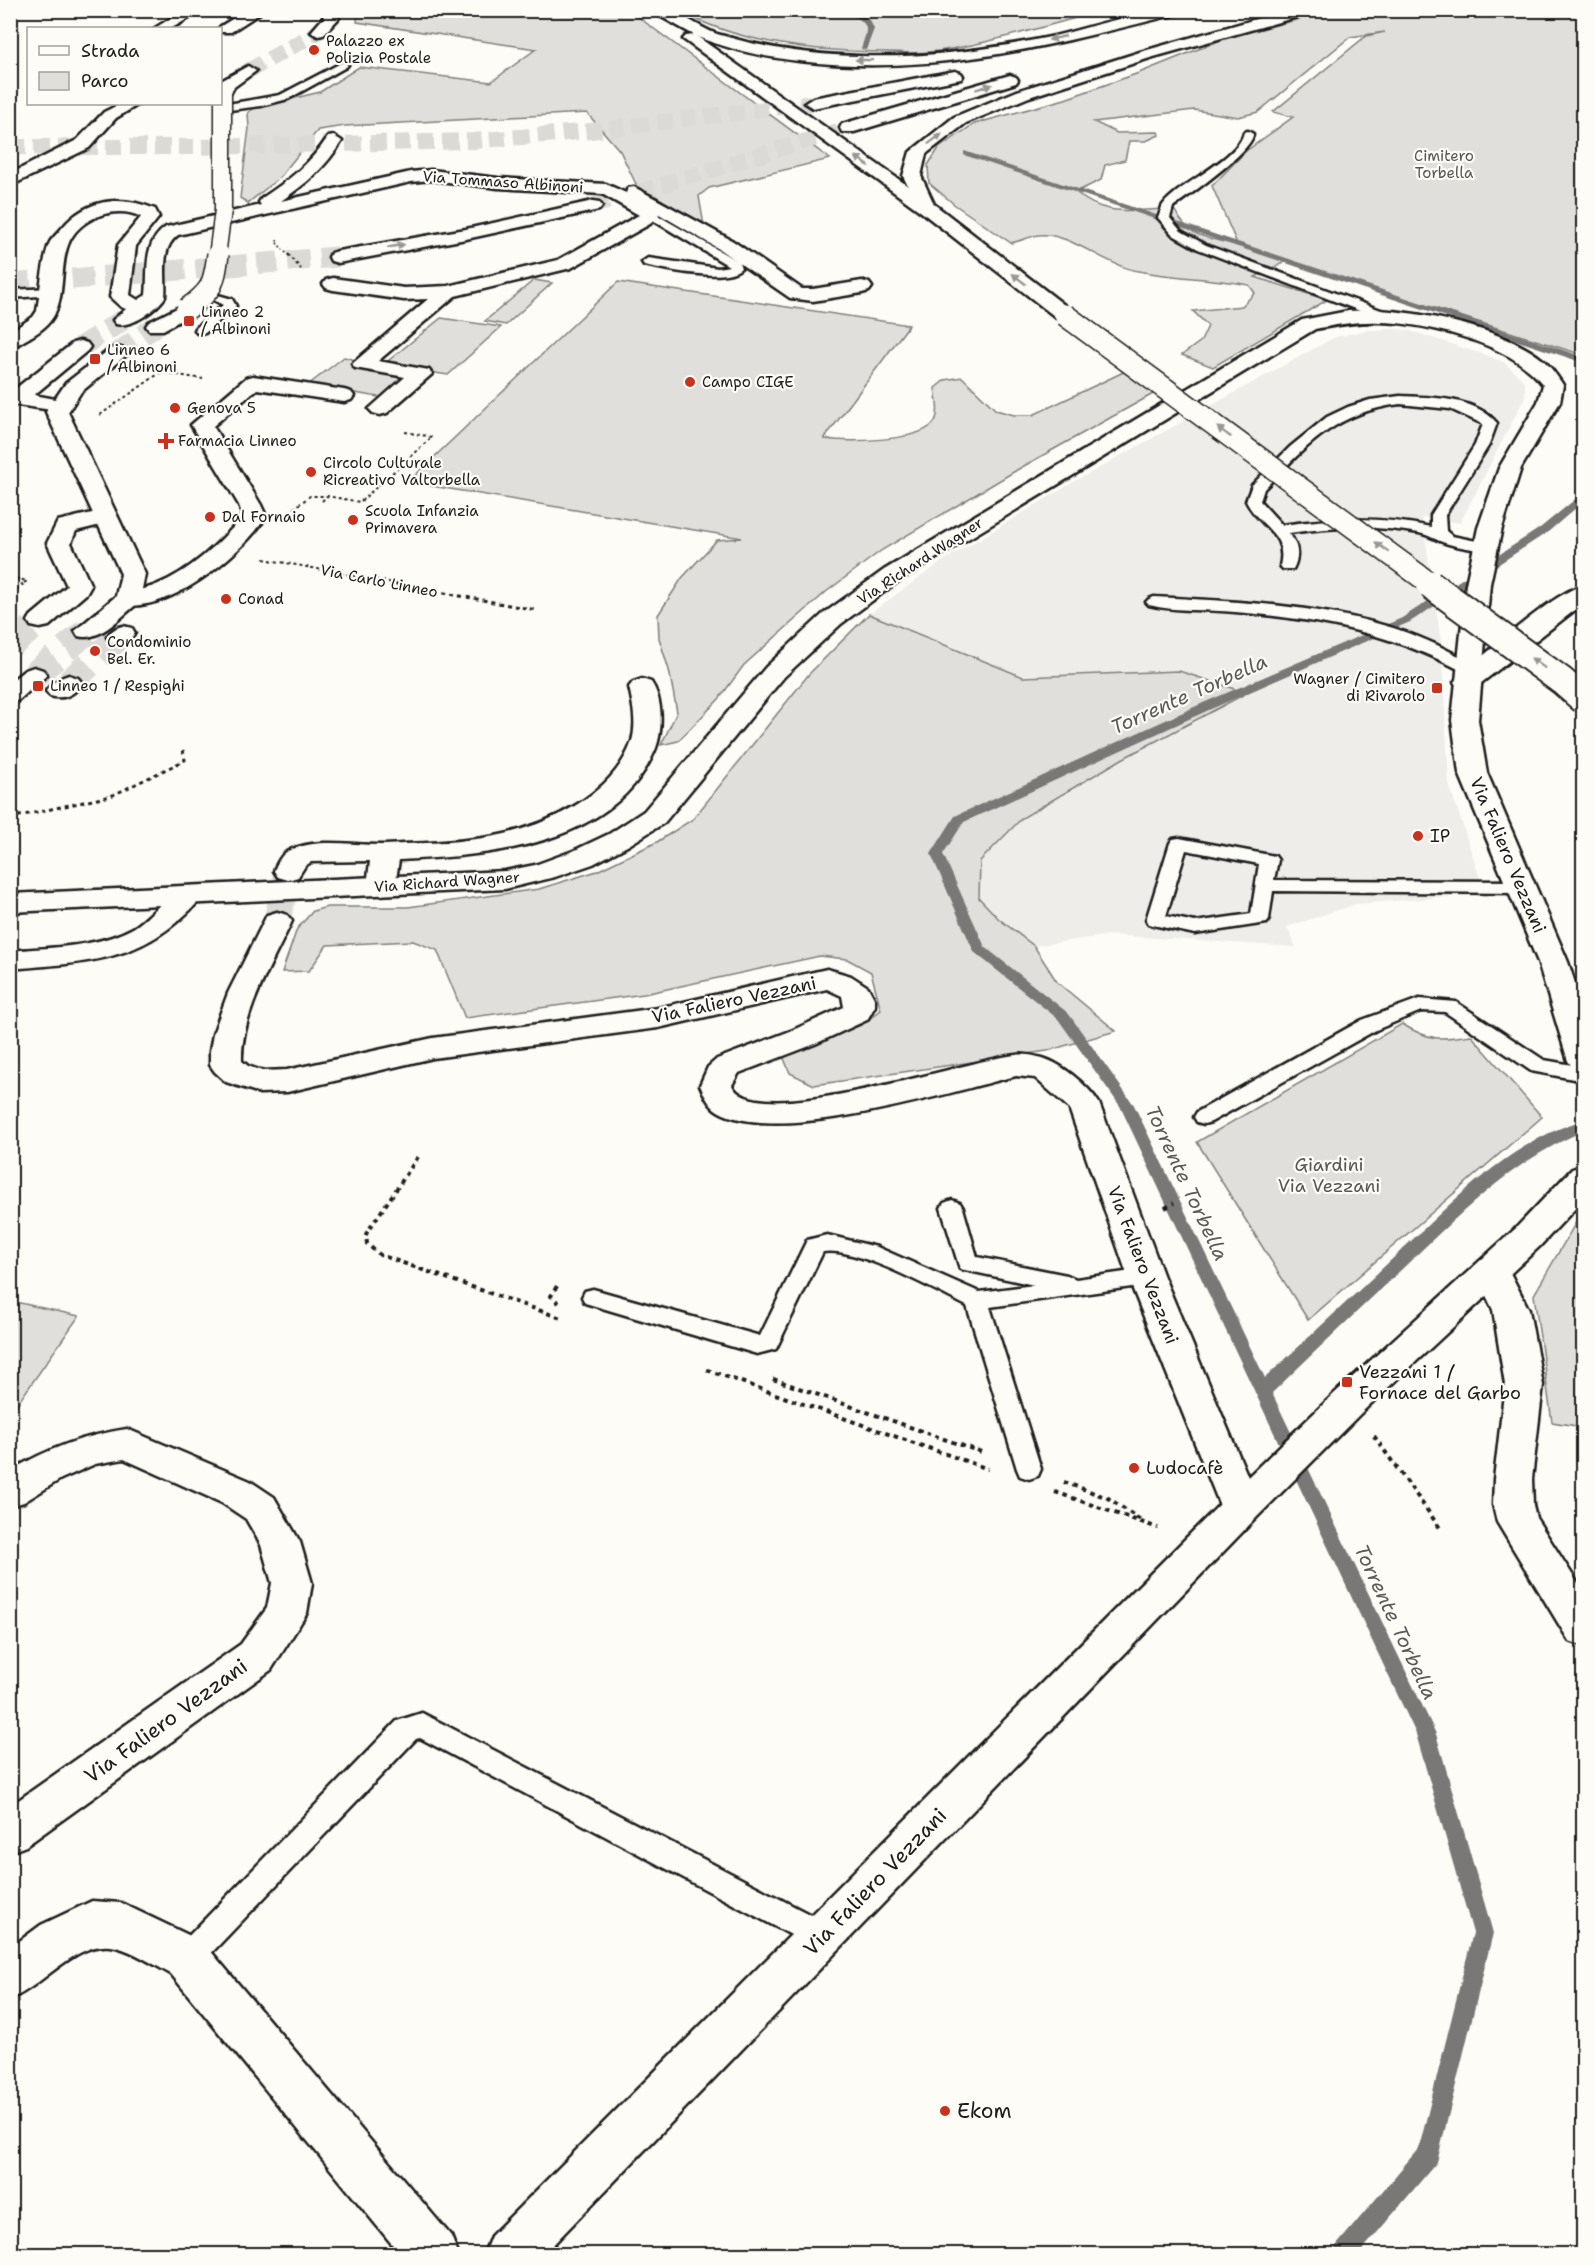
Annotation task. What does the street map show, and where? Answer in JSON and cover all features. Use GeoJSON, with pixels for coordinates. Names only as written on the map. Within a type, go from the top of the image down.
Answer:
{"type":"FeatureCollection","features":[{"type":"Feature","properties":{"kind":"main road"},"geometry":{"type":"LineString","coordinates":[[164,27],[196,10]]}},
{"type":"Feature","properties":{"kind":"main road"},"geometry":{"type":"LineString","coordinates":[[226,29],[258,10]]}},
{"type":"Feature","properties":{"kind":"main road"},"geometry":{"type":"LineString","coordinates":[[318,32],[332,18],[328,10]]}},
{"type":"Feature","properties":{"kind":"main road"},"geometry":{"type":"LineString","coordinates":[[650,10],[926,207],[1065,315],[1488,626],[1584,700]]}},
{"type":"Feature","properties":{"kind":"main road"},"geometry":{"type":"LineString","coordinates":[[656,10],[693,30],[736,44],[803,57],[869,61],[907,60],[1011,49],[1182,15]]}},
{"type":"Feature","properties":{"kind":"main road"},"geometry":{"type":"LineString","coordinates":[[1049,69],[1266,10]]}},
{"type":"Feature","properties":{"kind":"main road"},"geometry":{"type":"LineString","coordinates":[[926,207],[912,176],[918,152],[960,120],[1023,94],[1145,55],[1306,10]]}},
{"type":"Feature","properties":{"kind":"main road"},"geometry":{"type":"LineString","coordinates":[[998,66],[1182,15]]}},
{"type":"Feature","properties":{"kind":"main road"},"geometry":{"type":"LineString","coordinates":[[59,243],[80,218],[95,210],[135,207],[149,213],[150,217],[127,245],[120,297],[153,313],[187,309],[205,296],[214,283],[223,210],[222,94],[248,71]]}},
{"type":"Feature","properties":{"kind":"main road"},"geometry":{"type":"LineString","coordinates":[[813,102],[975,72]]}},
{"type":"Feature","properties":{"kind":"main road"},"geometry":{"type":"LineString","coordinates":[[848,128],[1027,75]]}},
{"type":"Feature","properties":{"kind":"main road"},"geometry":{"type":"LineString","coordinates":[[10,181],[83,144],[110,115],[129,105]]}},
{"type":"Feature","properties":{"kind":"main road","name":"Via Tommaso Albinoni"},"geometry":{"type":"LineString","coordinates":[[254,212],[308,174],[323,159],[334,141]]}},
{"type":"Feature","properties":{"kind":"main road","name":"Via Tommaso Albinoni"},"geometry":{"type":"LineString","coordinates":[[123,320],[153,313],[156,297],[157,248],[162,238],[183,228],[425,175],[498,183],[634,191],[726,245],[797,294],[813,295],[862,287]]}},
{"type":"Feature","properties":{"kind":"main road","name":"Via Tommaso Albinoni"},"geometry":{"type":"LineString","coordinates":[[612,191],[650,214]]}},
{"type":"Feature","properties":{"kind":"main road"},"geometry":{"type":"LineString","coordinates":[[10,341],[41,321],[47,311],[59,243],[57,229],[70,209],[87,198]]}},
{"type":"Feature","properties":{"kind":"main road"},"geometry":{"type":"LineString","coordinates":[[338,257],[466,234],[593,206]]}},
{"type":"Feature","properties":{"kind":"main road"},"geometry":{"type":"LineString","coordinates":[[333,284],[404,294],[448,292],[564,264],[650,214]]}},
{"type":"Feature","properties":{"kind":"main road"},"geometry":{"type":"LineString","coordinates":[[380,409],[422,374],[362,364],[448,292]]}},
{"type":"Feature","properties":{"kind":"main road","name":"Via Richard Wagner"},"geometry":{"type":"LineString","coordinates":[[10,903],[505,880],[557,868],[611,845],[654,817],[775,672],[832,619],[892,575],[1309,324],[1358,316],[1385,316],[1428,323],[1511,350],[1531,361],[1544,372],[1552,385],[1549,402],[1510,468],[1485,553],[1478,584],[1467,675]]}},
{"type":"Feature","properties":{"kind":"main road"},"geometry":{"type":"LineString","coordinates":[[13,399],[80,347]]}},
{"type":"Feature","properties":{"kind":"main road"},"geometry":{"type":"LineString","coordinates":[[117,353],[78,384],[59,405],[57,412],[133,574],[128,599]]}},
{"type":"Feature","properties":{"kind":"main road"},"geometry":{"type":"LineString","coordinates":[[87,631],[128,599],[168,589],[206,566],[253,520],[255,516],[202,425],[253,382],[344,396]]}},
{"type":"Feature","properties":{"kind":"main road"},"geometry":{"type":"LineString","coordinates":[[13,399],[59,405]]}},
{"type":"Feature","properties":{"kind":"main road"},"geometry":{"type":"LineString","coordinates":[[40,621],[75,593],[79,586],[59,543],[66,526],[105,517]]}},
{"type":"Feature","properties":{"kind":"main road"},"geometry":{"type":"LineString","coordinates":[[1467,675],[1584,592]]}},
{"type":"Feature","properties":{"kind":"main road"},"geometry":{"type":"LineString","coordinates":[[10,695],[34,675]]}},
{"type":"Feature","properties":{"kind":"main road","name":"Via Faliero Vezzani"},"geometry":{"type":"LineString","coordinates":[[1467,675],[1465,720],[1473,773],[1553,962],[1584,1061]]}},
{"type":"Feature","properties":{"kind":"main road"},"geometry":{"type":"LineString","coordinates":[[386,855],[391,852],[497,844],[542,831],[576,815],[598,801],[626,777],[641,753],[648,714],[642,687]]}},
{"type":"Feature","properties":{"kind":"main road"},"geometry":{"type":"LineString","coordinates":[[288,871],[292,862],[301,856],[378,852],[386,855]]}},
{"type":"Feature","properties":{"kind":"main road"},"geometry":{"type":"LineString","coordinates":[[381,886],[386,855]]}},
{"type":"Feature","properties":{"kind":"main road"},"geometry":{"type":"LineString","coordinates":[[10,960],[92,950],[140,937],[170,915],[188,896]]}},
{"type":"Feature","properties":{"kind":"main road","name":"Via Faliero Vezzani"},"geometry":{"type":"LineString","coordinates":[[277,921],[230,1027],[223,1054],[225,1065],[237,1074],[260,1082],[287,1081],[433,1048],[658,1018],[827,979],[851,986],[859,996],[860,1008],[856,1013],[804,1037],[728,1066],[719,1075],[716,1084],[723,1099],[732,1105],[750,1108],[816,1109],[853,1103],[1016,1065],[1038,1067],[1083,1103],[1146,1277],[1251,1499]]}},
{"type":"Feature","properties":{"kind":"main road","name":"Via Faliero Vezzani"},"geometry":{"type":"LineString","coordinates":[[509,2254],[1251,1499],[1349,1402],[1527,1238],[1584,1177]]}},
{"type":"Feature","properties":{"kind":"main road"},"geometry":{"type":"LineString","coordinates":[[1492,1270],[1511,1310],[1524,1385],[1513,1479],[1513,1505],[1517,1522],[1584,1629]]}},
{"type":"Feature","properties":{"kind":"main road","name":"Via Faliero Vezzani"},"geometry":{"type":"LineString","coordinates":[[10,1491],[47,1468],[90,1450],[127,1444],[236,1492],[260,1508],[280,1542],[292,1583],[287,1613],[256,1657],[10,1832]]}},
{"type":"Feature","properties":{"kind":"main road"},"geometry":{"type":"LineString","coordinates":[[10,1977],[57,1941],[92,1923],[121,1925],[187,1958],[433,2254]]}},
{"type":"Feature","properties":{"kind":"lane"},"geometry":{"type":"LineString","coordinates":[[222,94],[261,104],[284,97],[342,65]]}},
{"type":"Feature","properties":{"kind":"lane"},"geometry":{"type":"LineString","coordinates":[[1248,134],[1249,137],[1229,159],[1168,206],[1164,218],[1177,233],[1202,247],[1385,316]]}},
{"type":"Feature","properties":{"kind":"lane","name":"Via Tommaso Albinoni"},"geometry":{"type":"LineString","coordinates":[[648,262],[718,272],[728,272],[735,268],[735,265],[650,214]]}},
{"type":"Feature","properties":{"kind":"lane"},"geometry":{"type":"LineString","coordinates":[[10,294],[51,291]]}},
{"type":"Feature","properties":{"kind":"lane"},"geometry":{"type":"LineString","coordinates":[[201,330],[231,306],[228,302],[218,299]]}},
{"type":"Feature","properties":{"kind":"lane"},"geometry":{"type":"LineString","coordinates":[[1288,566],[1292,555],[1287,538],[1256,507],[1253,501],[1257,488],[1322,427],[1345,412],[1368,404],[1402,398],[1457,406],[1482,416],[1490,423],[1482,445],[1438,515],[1439,533]]}},
{"type":"Feature","properties":{"kind":"lane"},"geometry":{"type":"LineString","coordinates":[[1279,531],[1336,523],[1395,523],[1439,533],[1448,539],[1485,553]]}},
{"type":"Feature","properties":{"kind":"lane"},"geometry":{"type":"LineString","coordinates":[[1154,602],[1268,610],[1342,622],[1434,650],[1467,675]]}},
{"type":"Feature","properties":{"kind":"lane"},"geometry":{"type":"LineString","coordinates":[[1179,843],[1269,860],[1264,885],[1260,919],[1195,928],[1155,920],[1179,843]]}},
{"type":"Feature","properties":{"kind":"lane"},"geometry":{"type":"LineString","coordinates":[[1264,885],[1521,887]]}},
{"type":"Feature","properties":{"kind":"lane"},"geometry":{"type":"LineString","coordinates":[[1204,1117],[1369,1025],[1419,1005],[1449,1006],[1538,1066],[1584,1074]]}},
{"type":"Feature","properties":{"kind":"lane"},"geometry":{"type":"LineString","coordinates":[[952,1208],[966,1259],[972,1265],[1085,1286]]}},
{"type":"Feature","properties":{"kind":"lane"},"geometry":{"type":"LineString","coordinates":[[593,1297],[763,1345],[768,1342],[815,1246],[826,1242],[882,1256],[977,1301],[1146,1277]]}},
{"type":"Feature","properties":{"kind":"lane"},"geometry":{"type":"LineString","coordinates":[[977,1301],[1029,1469]]}},
{"type":"Feature","properties":{"kind":"lane"},"geometry":{"type":"LineString","coordinates":[[187,1958],[407,1730],[422,1725],[822,1936]]}},
{"type":"Feature","properties":{"kind":"path"},"geometry":{"type":"LineString","coordinates":[[68,438],[174,363]]}},
{"type":"Feature","properties":{"kind":"path"},"geometry":{"type":"LineString","coordinates":[[159,372],[204,380]]}},
{"type":"Feature","properties":{"kind":"path"},"geometry":{"type":"LineString","coordinates":[[291,512],[310,496],[327,496],[360,502]]}},
{"type":"Feature","properties":{"kind":"path"},"geometry":{"type":"LineString","coordinates":[[322,501],[327,496]]}},
{"type":"Feature","properties":{"kind":"path","name":"Via Carlo Linneo"},"geometry":{"type":"LineString","coordinates":[[222,552],[536,610]]}},
{"type":"Feature","properties":{"kind":"path"},"geometry":{"type":"LineString","coordinates":[[10,818],[111,796],[185,760],[183,750]]}},
{"type":"Feature","properties":{"kind":"path"},"geometry":{"type":"LineString","coordinates":[[806,1390],[1108,1498],[1148,1525]]}},
{"type":"Feature","properties":{"kind":"path"},"geometry":{"type":"LineString","coordinates":[[1349,1402],[1440,1528]]}},
{"type":"Feature","properties":{"kind":"shaded area"},"geometry":{"type":"Polygon","coordinates":[[[1366,330],[1408,330],[1491,357],[1505,363],[1525,382],[1525,397],[1460,523],[1422,517],[1441,642],[1449,784],[1485,894],[1356,904],[1287,927],[1296,947],[1109,935],[1034,946],[999,919],[979,898],[980,861],[1022,818],[1122,759],[1247,693],[1179,671],[1023,677],[869,614],[943,561],[1077,480],[1333,338],[1366,330]]]}},
{"type":"Feature","properties":{"kind":"green space"},"geometry":{"type":"Polygon","coordinates":[[[358,11],[630,11],[830,159],[709,188],[699,196],[704,226],[636,184],[620,151],[587,113],[345,126],[318,130],[280,177],[248,203],[240,198],[249,128],[248,113],[254,108],[320,92],[359,67],[491,82],[536,49],[357,22],[358,11]]]}},
{"type":"Feature","properties":{"kind":"green space"},"geometry":{"type":"Polygon","coordinates":[[[680,11],[1103,11],[972,45],[914,53],[835,50],[781,44],[729,32],[680,11]]]}},
{"type":"Feature","properties":{"kind":"green space","name":"Cimitero Torbella"},"geometry":{"type":"Polygon","coordinates":[[[1331,11],[1583,11],[1583,355],[1286,261],[1255,277],[1327,300],[1213,367],[1182,355],[1201,341],[1208,326],[1193,311],[1242,306],[1255,293],[1249,285],[1133,270],[1061,238],[1049,235],[1038,235],[1011,243],[955,205],[929,183],[928,165],[939,148],[974,124],[1065,99],[1139,73],[1226,38],[1331,11]],[[1385,32],[1350,37],[1258,112],[1238,117],[1194,110],[1094,122],[1117,133],[1158,132],[1159,135],[1146,141],[1129,141],[1125,160],[1105,165],[1101,180],[1076,192],[1086,200],[1108,209],[1175,211],[1181,221],[1194,233],[1238,246],[1212,186],[1246,151],[1293,117],[1273,112],[1366,36],[1385,32]]]}},
{"type":"Feature","properties":{"kind":"green space"},"geometry":{"type":"Polygon","coordinates":[[[534,280],[552,283],[506,325],[485,321],[534,280]]]}},
{"type":"Feature","properties":{"kind":"green space"},"geometry":{"type":"Polygon","coordinates":[[[618,282],[909,325],[824,439],[881,439],[924,430],[933,424],[937,416],[935,388],[945,380],[962,377],[996,410],[1014,415],[1033,415],[1132,368],[1151,384],[1153,394],[1022,467],[882,550],[826,592],[744,665],[719,699],[678,741],[661,745],[677,712],[669,670],[659,638],[658,615],[682,578],[717,540],[742,538],[408,482],[618,282]]]}},
{"type":"Feature","properties":{"kind":"green space"},"geometry":{"type":"Polygon","coordinates":[[[441,318],[501,327],[448,375],[383,365],[441,318]]]}},
{"type":"Feature","properties":{"kind":"green space"},"geometry":{"type":"Polygon","coordinates":[[[344,357],[413,375],[384,398],[308,385],[344,357]]]}},
{"type":"Feature","properties":{"kind":"green space"},"geometry":{"type":"Polygon","coordinates":[[[869,614],[1023,677],[1179,671],[1247,693],[1122,759],[1022,818],[980,861],[979,898],[999,919],[1034,946],[1057,982],[1116,1031],[1047,1051],[814,1085],[790,1073],[782,1054],[861,1025],[881,1010],[871,972],[847,959],[820,956],[644,994],[465,1018],[437,950],[413,941],[327,945],[309,971],[282,972],[297,929],[313,911],[327,907],[408,907],[539,889],[597,871],[657,842],[693,819],[809,674],[869,614]]]}},
{"type":"Feature","properties":{"kind":"green space","name":"Giardini Via Vezzani"},"geometry":{"type":"Polygon","coordinates":[[[1402,1024],[1420,1034],[1435,1038],[1471,1035],[1542,1117],[1308,1320],[1197,1142],[1402,1024]]]}},
{"type":"Feature","properties":{"kind":"green space"},"geometry":{"type":"Polygon","coordinates":[[[1583,1210],[1583,1427],[1552,1422],[1534,1295],[1583,1210]]]}},
{"type":"Feature","properties":{"kind":"green space"},"geometry":{"type":"Polygon","coordinates":[[[10,1301],[79,1316],[11,1413],[10,1301]]]}},
{"type":"Feature","properties":{"kind":"waterway"},"geometry":{"type":"LineString","coordinates":[[849,10],[868,21],[871,29],[864,49]]}},
{"type":"Feature","properties":{"kind":"waterway"},"geometry":{"type":"LineString","coordinates":[[967,153],[1584,360]]}},
{"type":"Feature","properties":{"kind":"waterway","name":"Torrente Torbella"},"geometry":{"type":"LineString","coordinates":[[1344,2254],[1429,2154],[1483,1933],[1426,1734],[1127,1105],[1063,1016],[979,949],[937,854],[959,819],[1207,706],[1406,620],[1544,530],[1584,495]]}},
{"type":"Feature","properties":{"kind":"waterway"},"geometry":{"type":"LineString","coordinates":[[1263,1391],[1483,1185],[1531,1151],[1557,1136],[1584,1125]]}},
{"type":"Feature","properties":{"kind":"tunnel"},"geometry":{"type":"LineString","coordinates":[[248,71],[318,32]]}},
{"type":"Feature","properties":{"kind":"tunnel"},"geometry":{"type":"LineString","coordinates":[[10,147],[194,147],[473,141],[591,131],[813,103]]}},
{"type":"Feature","properties":{"kind":"tunnel"},"geometry":{"type":"LineString","coordinates":[[593,206],[848,128]]}},
{"type":"Feature","properties":{"kind":"tunnel"},"geometry":{"type":"LineString","coordinates":[[10,284],[338,257]]}},
{"type":"Feature","properties":{"kind":"tunnel"},"geometry":{"type":"LineString","coordinates":[[80,347],[123,320]]}},
{"type":"Feature","properties":{"kind":"tunnel"},"geometry":{"type":"LineString","coordinates":[[117,353],[156,326]]}},
{"type":"Feature","properties":{"kind":"tunnel"},"geometry":{"type":"LineString","coordinates":[[10,645],[40,621]]}},
{"type":"Feature","properties":{"kind":"tunnel"},"geometry":{"type":"LineString","coordinates":[[34,675],[87,631]]}},
{"type":"Feature","properties":{"kind":"tunnel"},"geometry":{"type":"LineString","coordinates":[[69,683],[119,637]]}},
{"type":"Feature","properties":{"kind":"tunnel"},"geometry":{"type":"LineString","coordinates":[[277,921],[288,871]]}},
{"type":"Feature","properties":{"kind":"place","name":"Palazzo ex Polizia Postale"},"geometry":{"type":"Point","coordinates":[314,50]}},
{"type":"Feature","properties":{"kind":"place","name":"Linneo 2 / Albinoni"},"geometry":{"type":"Point","coordinates":[189,321]}},
{"type":"Feature","properties":{"kind":"place","name":"Linneo 6 / Albinoni"},"geometry":{"type":"Point","coordinates":[95,359]}},
{"type":"Feature","properties":{"kind":"place","name":"Campo CIGE"},"geometry":{"type":"Point","coordinates":[690,382]}},
{"type":"Feature","properties":{"kind":"place","name":"Genova 5"},"geometry":{"type":"Point","coordinates":[175,408]}},
{"type":"Feature","properties":{"kind":"place","name":"Farmacia Linneo"},"geometry":{"type":"Point","coordinates":[166,441]}},
{"type":"Feature","properties":{"kind":"place","name":"Circolo Culturale Ricreativo Valtorbella"},"geometry":{"type":"Point","coordinates":[311,472]}},
{"type":"Feature","properties":{"kind":"place","name":"Dal Fornaio"},"geometry":{"type":"Point","coordinates":[210,517]}},
{"type":"Feature","properties":{"kind":"place","name":"Scuola Infanzia Primavera"},"geometry":{"type":"Point","coordinates":[353,520]}},
{"type":"Feature","properties":{"kind":"place","name":"Conad"},"geometry":{"type":"Point","coordinates":[226,599]}},
{"type":"Feature","properties":{"kind":"place","name":"Condominio Bel. Er."},"geometry":{"type":"Point","coordinates":[95,651]}},
{"type":"Feature","properties":{"kind":"place","name":"Linneo 1 / Respighi"},"geometry":{"type":"Point","coordinates":[38,686]}},
{"type":"Feature","properties":{"kind":"place","name":"Wagner / Cimitero di Rivarolo"},"geometry":{"type":"Point","coordinates":[1437,688]}},
{"type":"Feature","properties":{"kind":"place","name":"IP"},"geometry":{"type":"Point","coordinates":[1418,836]}},
{"type":"Feature","properties":{"kind":"place","name":"Vezzani 1 / Fornace del Garbo"},"geometry":{"type":"Point","coordinates":[1347,1382]}},
{"type":"Feature","properties":{"kind":"place","name":"Ludocafè"},"geometry":{"type":"Point","coordinates":[1134,1468]}},
{"type":"Feature","properties":{"kind":"place","name":"Ekom"},"geometry":{"type":"Point","coordinates":[945,2111]}}]}
